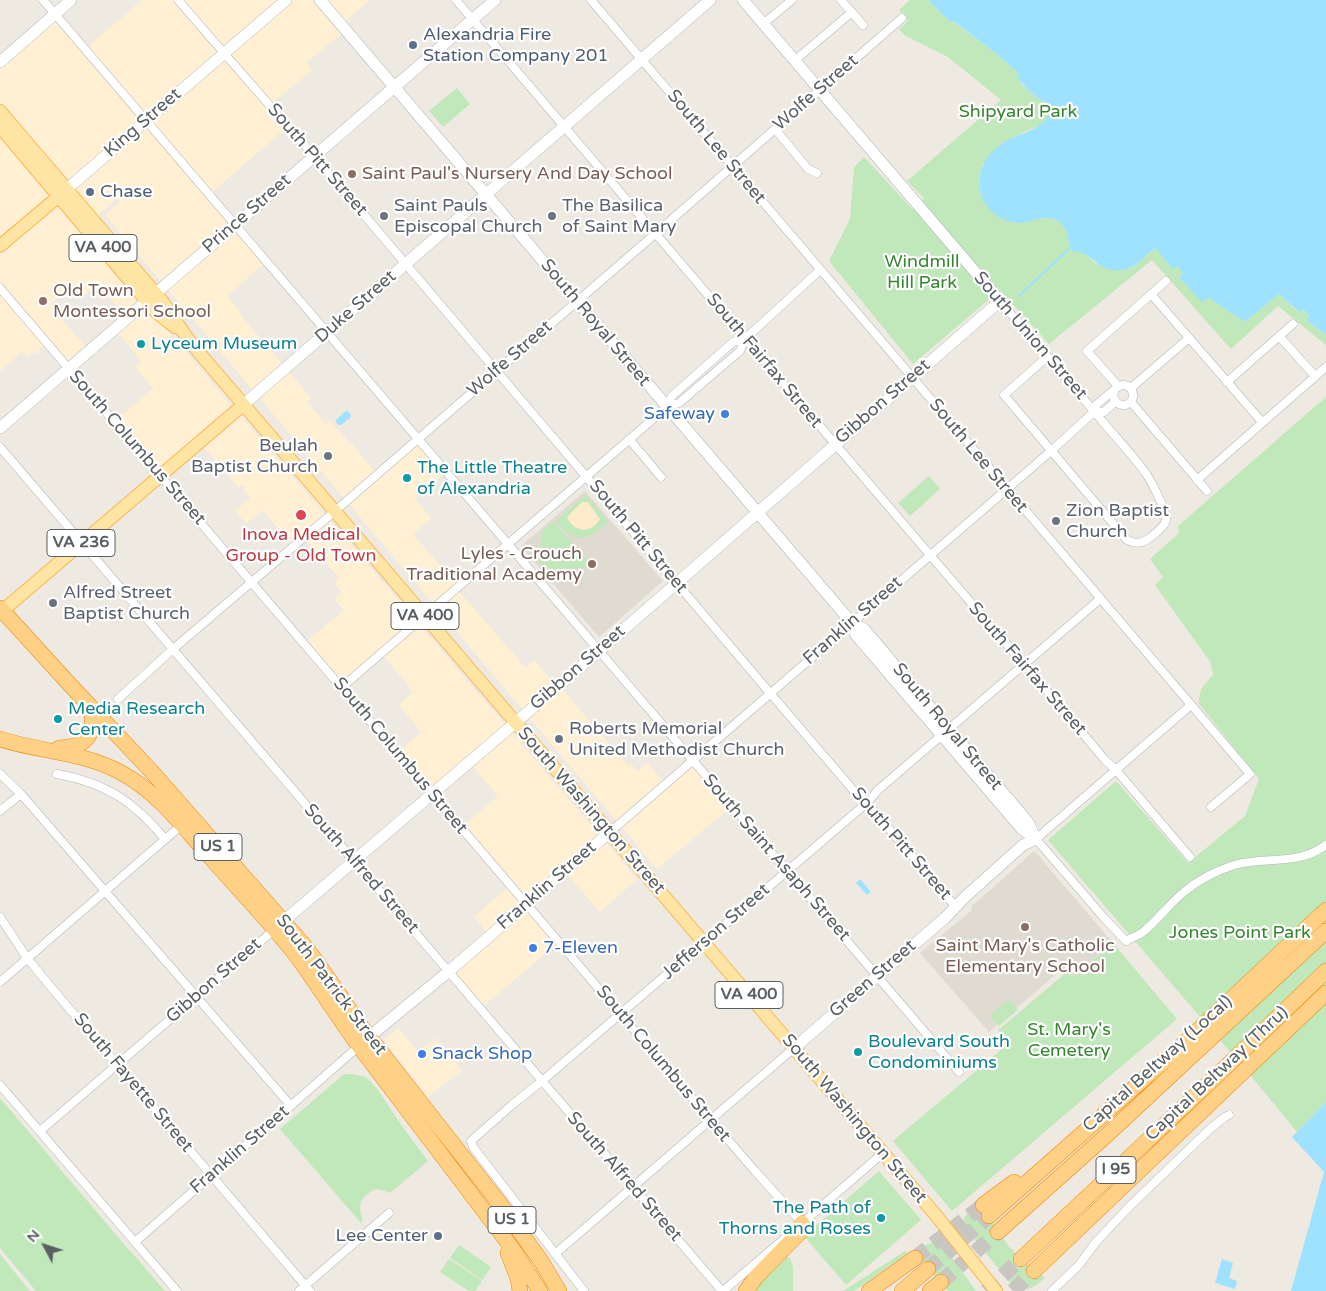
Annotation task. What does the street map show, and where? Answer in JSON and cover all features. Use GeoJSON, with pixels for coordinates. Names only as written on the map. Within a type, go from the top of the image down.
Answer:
{"type":"FeatureCollection","features":[{"type":"Feature","properties":{"kind":"highway","name":"South Patrick Street"},"geometry":{"type":"LineString","coordinates":[[1,611],[153,773],[187,821],[278,926],[294,954],[317,984],[338,1017],[364,1041],[500,1204],[541,1261],[559,1291]]}},
{"type":"Feature","properties":{"kind":"highway"},"geometry":{"type":"LineString","coordinates":[[43,750],[70,748],[84,742],[93,724],[91,707]]}},
{"type":"Feature","properties":{"kind":"highway","name":"South Patrick Street"},"geometry":{"type":"LineString","coordinates":[[0,739],[92,760],[121,773],[150,792],[172,814],[187,821]]}},
{"type":"Feature","properties":{"kind":"highway","name":"Capital Beltway (Local)"},"geometry":{"type":"LineString","coordinates":[[986,1211],[1103,1115],[1185,1052],[1326,910]]}},
{"type":"Feature","properties":{"kind":"highway","name":"Capital Beltway (Thru)"},"geometry":{"type":"LineString","coordinates":[[998,1232],[1109,1133],[1185,1052],[1326,931]]}},
{"type":"Feature","properties":{"kind":"highway","name":"Capital Beltway (Thru)"},"geometry":{"type":"LineString","coordinates":[[1020,1259],[1326,971]]}},
{"type":"Feature","properties":{"kind":"highway","name":"I 95"},"geometry":{"type":"LineString","coordinates":[[1034,1271],[1326,993]]}},
{"type":"Feature","properties":{"kind":"highway","name":"South Patrick Street"},"geometry":{"type":"LineString","coordinates":[[364,1041],[512,1248],[540,1291]]}},
{"type":"Feature","properties":{"kind":"highway"},"geometry":{"type":"LineString","coordinates":[[746,1291],[756,1277],[803,1229],[802,1223]]}},
{"type":"Feature","properties":{"kind":"highway"},"geometry":{"type":"LineString","coordinates":[[496,1227],[511,1259],[520,1291]]}},
{"type":"Feature","properties":{"kind":"highway"},"geometry":{"type":"LineString","coordinates":[[869,1291],[915,1258]]}},
{"type":"Feature","properties":{"kind":"highway"},"geometry":{"type":"LineString","coordinates":[[902,1291],[928,1269]]}},
{"type":"Feature","properties":{"kind":"main road","name":"VA 400"},"geometry":{"type":"LineString","coordinates":[[0,111],[63,192]]}},
{"type":"Feature","properties":{"kind":"main road","name":"VA 400"},"geometry":{"type":"LineString","coordinates":[[0,127],[63,192]]}},
{"type":"Feature","properties":{"kind":"main road","name":"King Street"},"geometry":{"type":"LineString","coordinates":[[0,246],[63,192]]}},
{"type":"Feature","properties":{"kind":"main road","name":"South Washington Street"},"geometry":{"type":"LineString","coordinates":[[63,192],[151,297],[156,312],[183,334],[425,616],[939,1219],[996,1291]]}},
{"type":"Feature","properties":{"kind":"main road","name":"Duke Street"},"geometry":{"type":"LineString","coordinates":[[1,611],[243,404]]}},
{"type":"Feature","properties":{"kind":"street","name":"South Saint Asaph Street"},"geometry":{"type":"LineString","coordinates":[[43,0],[958,1072]]}},
{"type":"Feature","properties":{"kind":"street"},"geometry":{"type":"LineString","coordinates":[[0,62],[70,0]]}},
{"type":"Feature","properties":{"kind":"street","name":"South Pitt Street"},"geometry":{"type":"LineString","coordinates":[[178,0],[314,156],[854,791],[867,803],[955,906]]}},
{"type":"Feature","properties":{"kind":"street","name":"King Street"},"geometry":{"type":"LineString","coordinates":[[63,192],[286,0]]}},
{"type":"Feature","properties":{"kind":"street","name":"South Royal Street"},"geometry":{"type":"LineString","coordinates":[[320,0],[852,623],[856,635],[945,732],[1021,828],[1036,839],[1126,941],[1141,933],[1184,892],[1212,874],[1235,865],[1250,862],[1299,858],[1317,851],[1326,845]]}},
{"type":"Feature","properties":{"kind":"street","name":"South Fairfax Street"},"geometry":{"type":"LineString","coordinates":[[456,0],[1190,857]]}},
{"type":"Feature","properties":{"kind":"street","name":"Prince Street"},"geometry":{"type":"LineString","coordinates":[[0,428],[494,0]]}},
{"type":"Feature","properties":{"kind":"street","name":"South Lee Street"},"geometry":{"type":"LineString","coordinates":[[591,0],[1250,774],[1211,807]]}},
{"type":"Feature","properties":{"kind":"street","name":"Duke Street"},"geometry":{"type":"LineString","coordinates":[[243,404],[710,0]]}},
{"type":"Feature","properties":{"kind":"street","name":"South Union Street"},"geometry":{"type":"LineString","coordinates":[[742,0],[1147,476],[1160,501],[1166,517],[1166,523],[1145,542],[1133,543],[1127,540],[1051,451]]}},
{"type":"Feature","properties":{"kind":"street"},"geometry":{"type":"LineString","coordinates":[[764,24],[792,0]]}},
{"type":"Feature","properties":{"kind":"street"},"geometry":{"type":"LineString","coordinates":[[841,0],[863,25]]}},
{"type":"Feature","properties":{"kind":"street"},"geometry":{"type":"LineString","coordinates":[[800,56],[812,41],[852,12]]}},
{"type":"Feature","properties":{"kind":"street","name":"Wolfe Street"},"geometry":{"type":"LineString","coordinates":[[118,699],[251,581],[335,512],[902,18]]}},
{"type":"Feature","properties":{"kind":"street"},"geometry":{"type":"LineString","coordinates":[[774,129],[808,169],[817,173]]}},
{"type":"Feature","properties":{"kind":"street"},"geometry":{"type":"LineString","coordinates":[[342,688],[667,407],[679,403],[740,351],[745,339],[820,270]]}},
{"type":"Feature","properties":{"kind":"street"},"geometry":{"type":"LineString","coordinates":[[1116,388],[1087,351],[1166,282]]}},
{"type":"Feature","properties":{"kind":"street","name":"South Columbus Street"},"geometry":{"type":"LineString","coordinates":[[0,288],[711,1120],[802,1223]]}},
{"type":"Feature","properties":{"kind":"street"},"geometry":{"type":"LineString","coordinates":[[1151,294],[1262,422]]}},
{"type":"Feature","properties":{"kind":"street","name":"Gibbon Street"},"geometry":{"type":"LineString","coordinates":[[40,1131],[599,651],[1000,301]]}},
{"type":"Feature","properties":{"kind":"street"},"geometry":{"type":"LineString","coordinates":[[1227,382],[1293,324]]}},
{"type":"Feature","properties":{"kind":"street"},"geometry":{"type":"LineString","coordinates":[[1279,336],[1315,376]]}},
{"type":"Feature","properties":{"kind":"street"},"geometry":{"type":"LineString","coordinates":[[1131,388],[1189,338]]}},
{"type":"Feature","properties":{"kind":"street"},"geometry":{"type":"LineString","coordinates":[[1047,357],[1004,395],[1051,451]]}},
{"type":"Feature","properties":{"kind":"street"},"geometry":{"type":"LineString","coordinates":[[1197,480],[1326,367]]}},
{"type":"Feature","properties":{"kind":"street"},"geometry":{"type":"LineString","coordinates":[[1124,385],[1131,388],[1134,396],[1131,402],[1122,406],[1115,402],[1113,395],[1116,388],[1124,385]]}},
{"type":"Feature","properties":{"kind":"street","name":"Franklin Street"},"geometry":{"type":"LineString","coordinates":[[135,1242],[364,1041],[448,972],[1051,451],[1094,412],[1096,405],[1116,388]]}},
{"type":"Feature","properties":{"kind":"street","name":"Franklin Street"},"geometry":{"type":"LineString","coordinates":[[1094,412],[1104,412],[1115,402]]}},
{"type":"Feature","properties":{"kind":"street"},"geometry":{"type":"LineString","coordinates":[[1131,402],[1207,491]]}},
{"type":"Feature","properties":{"kind":"street"},"geometry":{"type":"LineString","coordinates":[[629,440],[661,476]]}},
{"type":"Feature","properties":{"kind":"street","name":"South Alfred Street"},"geometry":{"type":"LineString","coordinates":[[0,447],[722,1291]]}},
{"type":"Feature","properties":{"kind":"street","name":"Jefferson Street"},"geometry":{"type":"LineString","coordinates":[[555,1254],[473,1148],[471,1141],[867,803],[878,790],[1100,599]]}},
{"type":"Feature","properties":{"kind":"street","name":"Green Street"},"geometry":{"type":"LineString","coordinates":[[555,1254],[944,918],[1023,846],[1036,839],[1191,705]]}},
{"type":"Feature","properties":{"kind":"street"},"geometry":{"type":"LineString","coordinates":[[0,774],[20,794],[290,1106]]}},
{"type":"Feature","properties":{"kind":"street"},"geometry":{"type":"LineString","coordinates":[[56,774],[87,780],[120,797],[138,810],[165,840]]}},
{"type":"Feature","properties":{"kind":"street"},"geometry":{"type":"LineString","coordinates":[[0,812],[20,794]]}},
{"type":"Feature","properties":{"kind":"street"},"geometry":{"type":"LineString","coordinates":[[0,982],[187,821]]}},
{"type":"Feature","properties":{"kind":"street","name":"South Fayette Street"},"geometry":{"type":"LineString","coordinates":[[0,918],[27,958],[305,1289]]}},
{"type":"Feature","properties":{"kind":"street"},"geometry":{"type":"LineString","coordinates":[[0,1085],[176,1291]]}},
{"type":"Feature","properties":{"kind":"street"},"geometry":{"type":"LineString","coordinates":[[1052,1291],[1080,1265],[1096,1242],[1129,1207],[1211,1128],[1230,1115]]}},
{"type":"Feature","properties":{"kind":"street"},"geometry":{"type":"LineString","coordinates":[[722,1291],[883,1153]]}},
{"type":"Feature","properties":{"kind":"street"},"geometry":{"type":"LineString","coordinates":[[305,1289],[389,1213]]}},
{"type":"Feature","properties":{"kind":"street"},"geometry":{"type":"LineString","coordinates":[[555,1254],[584,1291]]}},
{"type":"Feature","properties":{"kind":"shaded area"},"geometry":{"type":"Polygon","coordinates":[[[142,0],[370,0],[341,25],[345,31],[306,63],[312,70],[270,105],[288,126],[209,195],[266,262],[227,296],[311,398],[307,402],[309,405],[326,424],[330,421],[376,473],[417,438],[446,472],[415,499],[431,518],[413,534],[458,586],[456,588],[525,667],[534,660],[556,685],[558,684],[628,766],[631,764],[637,771],[647,763],[665,783],[691,760],[731,807],[657,869],[105,215],[120,202],[117,199],[82,231],[637,879],[600,912],[564,871],[526,903],[559,942],[480,1009],[448,972],[489,935],[474,917],[510,885],[461,828],[498,796],[468,761],[431,793],[397,753],[421,732],[399,705],[413,692],[381,653],[341,687],[304,644],[344,610],[334,599],[342,592],[334,583],[339,578],[303,537],[293,545],[262,510],[246,524],[235,511],[250,498],[243,489],[245,487],[243,485],[239,488],[199,442],[160,475],[114,422],[153,388],[135,367],[141,361],[115,329],[127,318],[97,284],[82,297],[72,286],[50,305],[89,351],[69,368],[46,343],[39,349],[38,353],[33,353],[27,357],[22,352],[0,371],[0,60],[54,14],[85,49],[142,0]]]}},
{"type":"Feature","properties":{"kind":"shaded area","name":"Lyles - Crouch Traditional Academy"},"geometry":{"type":"Polygon","coordinates":[[[585,491],[663,581],[599,637],[521,546],[585,491]]]}},
{"type":"Feature","properties":{"kind":"shaded area","name":"Saint Mary's Catholic Elementary School"},"geometry":{"type":"Polygon","coordinates":[[[1033,852],[1036,853],[1113,943],[1072,977],[1063,968],[989,1032],[920,953],[971,911],[972,906],[1033,852]]]}},
{"type":"Feature","properties":{"kind":"shaded area"},"geometry":{"type":"Polygon","coordinates":[[[398,1028],[418,1051],[436,1038],[462,1070],[428,1097],[387,1044],[385,1039],[398,1028]]]}},
{"type":"Feature","properties":{"kind":"green space","name":"Windmill Hill Park"},"geometry":{"type":"Polygon","coordinates":[[[910,0],[928,0],[950,22],[952,21],[998,55],[1019,74],[1021,84],[1047,104],[1049,110],[1048,119],[1041,125],[1004,143],[983,164],[979,177],[981,196],[1018,223],[1044,218],[1057,220],[1066,229],[1073,252],[1083,252],[1095,263],[1121,270],[1133,267],[1155,248],[1173,268],[1177,266],[1183,273],[1180,276],[1245,322],[1279,294],[1298,312],[1302,309],[1310,317],[1307,320],[1326,335],[1326,345],[1278,306],[1231,349],[1152,260],[1049,344],[1000,290],[913,364],[829,261],[850,219],[854,167],[864,157],[912,209],[924,198],[907,181],[1001,100],[948,57],[904,35],[899,29],[908,21],[899,10],[910,0]]]}},
{"type":"Feature","properties":{"kind":"green space"},"geometry":{"type":"Polygon","coordinates":[[[457,88],[470,104],[443,127],[429,111],[457,88]]]}},
{"type":"Feature","properties":{"kind":"green space","name":"Jones Point Park"},"geometry":{"type":"Polygon","coordinates":[[[1326,397],[1326,1102],[1297,1132],[1048,840],[1116,781],[1188,863],[1245,816],[1259,779],[1199,704],[1202,688],[1213,675],[1211,663],[1155,585],[1163,577],[1150,559],[1179,533],[1178,526],[1326,397]]]}},
{"type":"Feature","properties":{"kind":"green space"},"geometry":{"type":"Polygon","coordinates":[[[929,476],[940,489],[910,516],[898,503],[929,476]]]}},
{"type":"Feature","properties":{"kind":"green space"},"geometry":{"type":"Polygon","coordinates":[[[586,495],[608,521],[594,534],[582,538],[569,534],[556,521],[586,495]]]}},
{"type":"Feature","properties":{"kind":"green space"},"geometry":{"type":"Polygon","coordinates":[[[553,521],[590,563],[586,567],[550,573],[539,562],[537,552],[542,544],[541,533],[553,521]]]}},
{"type":"Feature","properties":{"kind":"green space","name":"St. Mary's Cemetery"},"geometry":{"type":"Polygon","coordinates":[[[1113,943],[1177,1019],[952,1211],[893,1141],[1009,1043],[998,1030],[1067,972],[1072,977],[1113,943]]]}},
{"type":"Feature","properties":{"kind":"green space"},"geometry":{"type":"Polygon","coordinates":[[[1009,999],[1018,1010],[999,1026],[989,1016],[1009,999]]]}},
{"type":"Feature","properties":{"kind":"green space"},"geometry":{"type":"Polygon","coordinates":[[[344,1074],[366,1077],[378,1090],[428,1161],[390,1193],[375,1189],[366,1195],[360,1206],[363,1221],[361,1223],[280,1129],[344,1074]]]}},
{"type":"Feature","properties":{"kind":"green space"},"geometry":{"type":"Polygon","coordinates":[[[0,1098],[165,1291],[36,1291],[0,1248],[0,1098]]]}},
{"type":"Feature","properties":{"kind":"green space"},"geometry":{"type":"Polygon","coordinates":[[[879,1171],[921,1220],[846,1285],[804,1236],[879,1171]]]}},
{"type":"Feature","properties":{"kind":"green space"},"geometry":{"type":"Polygon","coordinates":[[[981,1198],[993,1223],[1014,1252],[1045,1278],[1036,1285],[1029,1289],[1017,1291],[961,1223],[971,1208],[981,1198]]]}},
{"type":"Feature","properties":{"kind":"green space"},"geometry":{"type":"Polygon","coordinates":[[[940,1241],[976,1291],[948,1291],[932,1273],[908,1253],[921,1246],[940,1241]]]}},
{"type":"Feature","properties":{"kind":"green space"},"geometry":{"type":"Polygon","coordinates":[[[459,1245],[491,1267],[482,1280],[450,1258],[459,1245]]]}},
{"type":"Feature","properties":{"kind":"green space"},"geometry":{"type":"Polygon","coordinates":[[[905,1251],[908,1253],[854,1291],[843,1291],[905,1251]]]}},
{"type":"Feature","properties":{"kind":"green space"},"geometry":{"type":"Polygon","coordinates":[[[0,1254],[30,1291],[0,1291],[0,1254]]]}},
{"type":"Feature","properties":{"kind":"green space"},"geometry":{"type":"Polygon","coordinates":[[[787,1257],[790,1258],[793,1267],[793,1291],[753,1291],[787,1257]]]}},
{"type":"Feature","properties":{"kind":"green space"},"geometry":{"type":"Polygon","coordinates":[[[449,1259],[482,1281],[475,1291],[469,1291],[440,1272],[449,1259]]]}},
{"type":"Feature","properties":{"kind":"sand"},"geometry":{"type":"Polygon","coordinates":[[[582,502],[588,502],[600,519],[592,527],[583,530],[574,526],[567,517],[582,502]]]}},
{"type":"Feature","properties":{"kind":"water"},"geometry":{"type":"Polygon","coordinates":[[[928,0],[1326,0],[1326,335],[1307,320],[1309,316],[1303,309],[1299,312],[1279,294],[1245,322],[1209,298],[1202,302],[1179,277],[1183,273],[1177,266],[1173,269],[1155,248],[1133,267],[1114,270],[1100,265],[1085,254],[1073,252],[1063,225],[1054,219],[1044,218],[1018,223],[1004,220],[992,212],[986,205],[979,187],[979,178],[985,162],[996,148],[1004,142],[1044,122],[1048,117],[1048,106],[1026,88],[1017,76],[1019,74],[998,55],[953,21],[950,22],[928,0]]]}},
{"type":"Feature","properties":{"kind":"water"},"geometry":{"type":"Polygon","coordinates":[[[346,411],[350,413],[351,417],[341,425],[337,424],[336,420],[346,411]]]}},
{"type":"Feature","properties":{"kind":"water"},"geometry":{"type":"Polygon","coordinates":[[[860,879],[871,892],[867,895],[856,883],[860,879]]]}},
{"type":"Feature","properties":{"kind":"water"},"geometry":{"type":"Polygon","coordinates":[[[1326,1102],[1326,1291],[1291,1291],[1324,1172],[1292,1137],[1326,1102]]]}},
{"type":"Feature","properties":{"kind":"water"},"geometry":{"type":"Polygon","coordinates":[[[1222,1259],[1233,1263],[1229,1278],[1237,1281],[1235,1289],[1215,1283],[1222,1259]]]}},
{"type":"Feature","properties":{"kind":"waterway"},"geometry":{"type":"LineString","coordinates":[[1019,296],[1070,248]]}},
{"type":"Feature","properties":{"kind":"tunnel"},"geometry":{"type":"LineString","coordinates":[[915,1258],[983,1205]]}},
{"type":"Feature","properties":{"kind":"tunnel"},"geometry":{"type":"LineString","coordinates":[[928,1269],[989,1216]]}},
{"type":"Feature","properties":{"kind":"tunnel"},"geometry":{"type":"LineString","coordinates":[[941,1282],[998,1232]]}},
{"type":"Feature","properties":{"kind":"tunnel"},"geometry":{"type":"LineString","coordinates":[[986,1291],[1021,1259]]}},
{"type":"Feature","properties":{"kind":"tunnel"},"geometry":{"type":"LineString","coordinates":[[1013,1291],[1034,1271]]}},
{"type":"Feature","properties":{"kind":"place","name":"Alexandria Fire Station Company 201"},"geometry":{"type":"Point","coordinates":[413,45]}},
{"type":"Feature","properties":{"kind":"place","name":"Saint Paul's Nursery And Day School"},"geometry":{"type":"Point","coordinates":[352,174]}},
{"type":"Feature","properties":{"kind":"place","name":"Chase"},"geometry":{"type":"Point","coordinates":[90,192]}},
{"type":"Feature","properties":{"kind":"place","name":"Saint Pauls Episcopal Church"},"geometry":{"type":"Point","coordinates":[384,216]}},
{"type":"Feature","properties":{"kind":"place","name":"The Basilica of Saint Mary"},"geometry":{"type":"Point","coordinates":[552,216]}},
{"type":"Feature","properties":{"kind":"place","name":"Old Town Montessori School"},"geometry":{"type":"Point","coordinates":[43,301]}},
{"type":"Feature","properties":{"kind":"place","name":"Lyceum Museum"},"geometry":{"type":"Point","coordinates":[141,344]}},
{"type":"Feature","properties":{"kind":"place","name":"Safeway"},"geometry":{"type":"Point","coordinates":[725,414]}},
{"type":"Feature","properties":{"kind":"place","name":"Beulah Baptist Church"},"geometry":{"type":"Point","coordinates":[328,456]}},
{"type":"Feature","properties":{"kind":"place","name":"The Little Theatre of Alexandria"},"geometry":{"type":"Point","coordinates":[407,478]}},
{"type":"Feature","properties":{"kind":"place","name":"Inova Medical Group - Old Town"},"geometry":{"type":"Point","coordinates":[301,515]}},
{"type":"Feature","properties":{"kind":"place","name":"Zion Baptist Church"},"geometry":{"type":"Point","coordinates":[1056,521]}},
{"type":"Feature","properties":{"kind":"place","name":"Lyles - Crouch Traditional Academy"},"geometry":{"type":"Point","coordinates":[592,564]}},
{"type":"Feature","properties":{"kind":"place","name":"Alfred Street Baptist Church"},"geometry":{"type":"Point","coordinates":[53,603]}},
{"type":"Feature","properties":{"kind":"place","name":"Media Research Center"},"geometry":{"type":"Point","coordinates":[58,719]}},
{"type":"Feature","properties":{"kind":"place","name":"Roberts Memorial United Methodist Church"},"geometry":{"type":"Point","coordinates":[559,739]}},
{"type":"Feature","properties":{"kind":"place","name":"Saint Mary's Catholic Elementary School"},"geometry":{"type":"Point","coordinates":[1025,927]}},
{"type":"Feature","properties":{"kind":"place","name":"7-Eleven"},"geometry":{"type":"Point","coordinates":[533,948]}},
{"type":"Feature","properties":{"kind":"place","name":"Boulevard South Condominiums"},"geometry":{"type":"Point","coordinates":[858,1052]}},
{"type":"Feature","properties":{"kind":"place","name":"Snack Shop"},"geometry":{"type":"Point","coordinates":[422,1054]}},
{"type":"Feature","properties":{"kind":"place","name":"The Path of Thorns and Roses"},"geometry":{"type":"Point","coordinates":[881,1218]}},
{"type":"Feature","properties":{"kind":"place","name":"Lee Center"},"geometry":{"type":"Point","coordinates":[438,1236]}},
{"type":"Feature","properties":{"kind":"park label","name":"Shipyard Park"},"geometry":{"type":"Point","coordinates":[1018,112]}}]}
